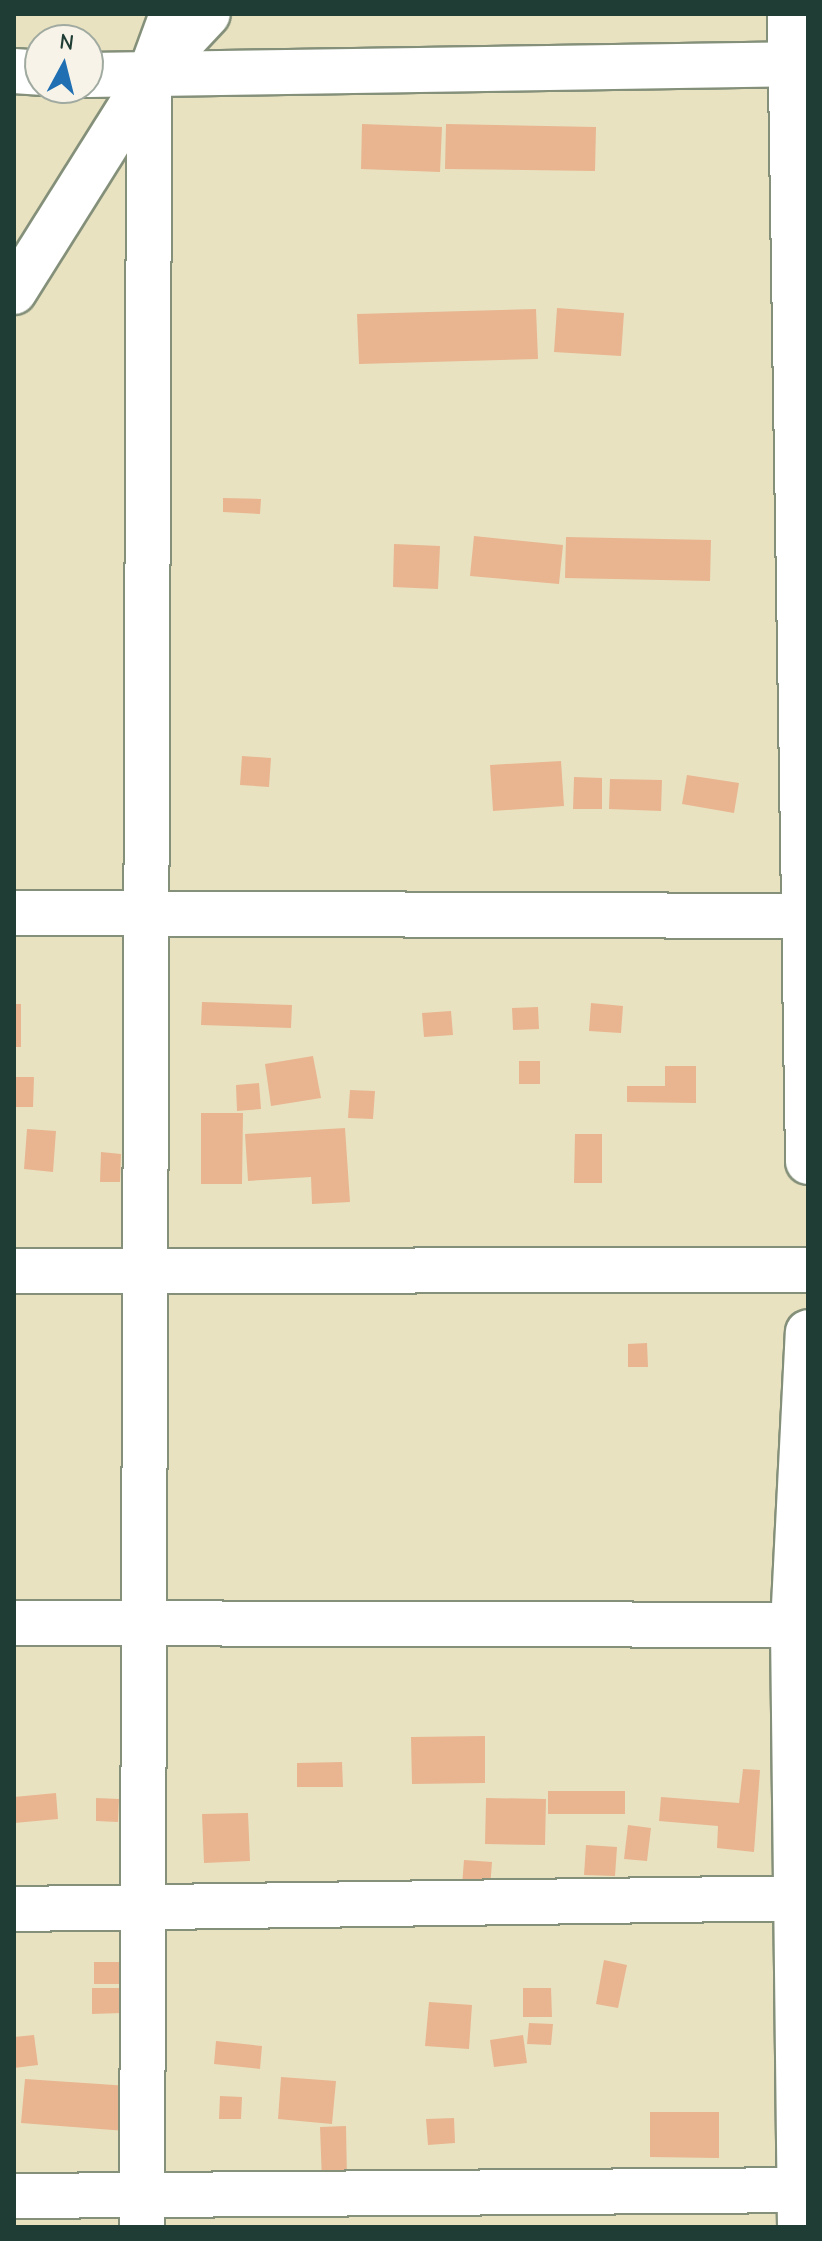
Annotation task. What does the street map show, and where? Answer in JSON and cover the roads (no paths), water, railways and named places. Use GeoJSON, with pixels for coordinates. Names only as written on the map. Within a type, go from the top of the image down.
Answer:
{"type":"FeatureCollection","features":[{"type":"Feature","properties":{"kind":"street"},"geometry":{"type":"LineString","coordinates":[[142,2212],[140,1623],[150,1271],[144,913],[149,77],[172,14]]}},
{"type":"Feature","properties":{"kind":"street"},"geometry":{"type":"LineString","coordinates":[[14,292],[149,77],[208,14]]}},
{"type":"Feature","properties":{"kind":"street"},"geometry":{"type":"LineString","coordinates":[[790,14],[799,64],[808,1162]]}},
{"type":"Feature","properties":{"kind":"street"},"geometry":{"type":"LineString","coordinates":[[104,76],[799,64]]}},
{"type":"Feature","properties":{"kind":"street"},"geometry":{"type":"LineString","coordinates":[[14,913],[804,917]]}},
{"type":"Feature","properties":{"kind":"street"},"geometry":{"type":"LineString","coordinates":[[14,1271],[808,1270]]}},
{"type":"Feature","properties":{"kind":"street"},"geometry":{"type":"LineString","coordinates":[[14,2196],[142,2212],[803,2203],[800,1625],[808,1332]]}},
{"type":"Feature","properties":{"kind":"street"},"geometry":{"type":"LineString","coordinates":[[14,1623],[800,1625]]}},
{"type":"Feature","properties":{"kind":"street"},"geometry":{"type":"LineString","coordinates":[[14,1909],[802,1898]]}}]}
